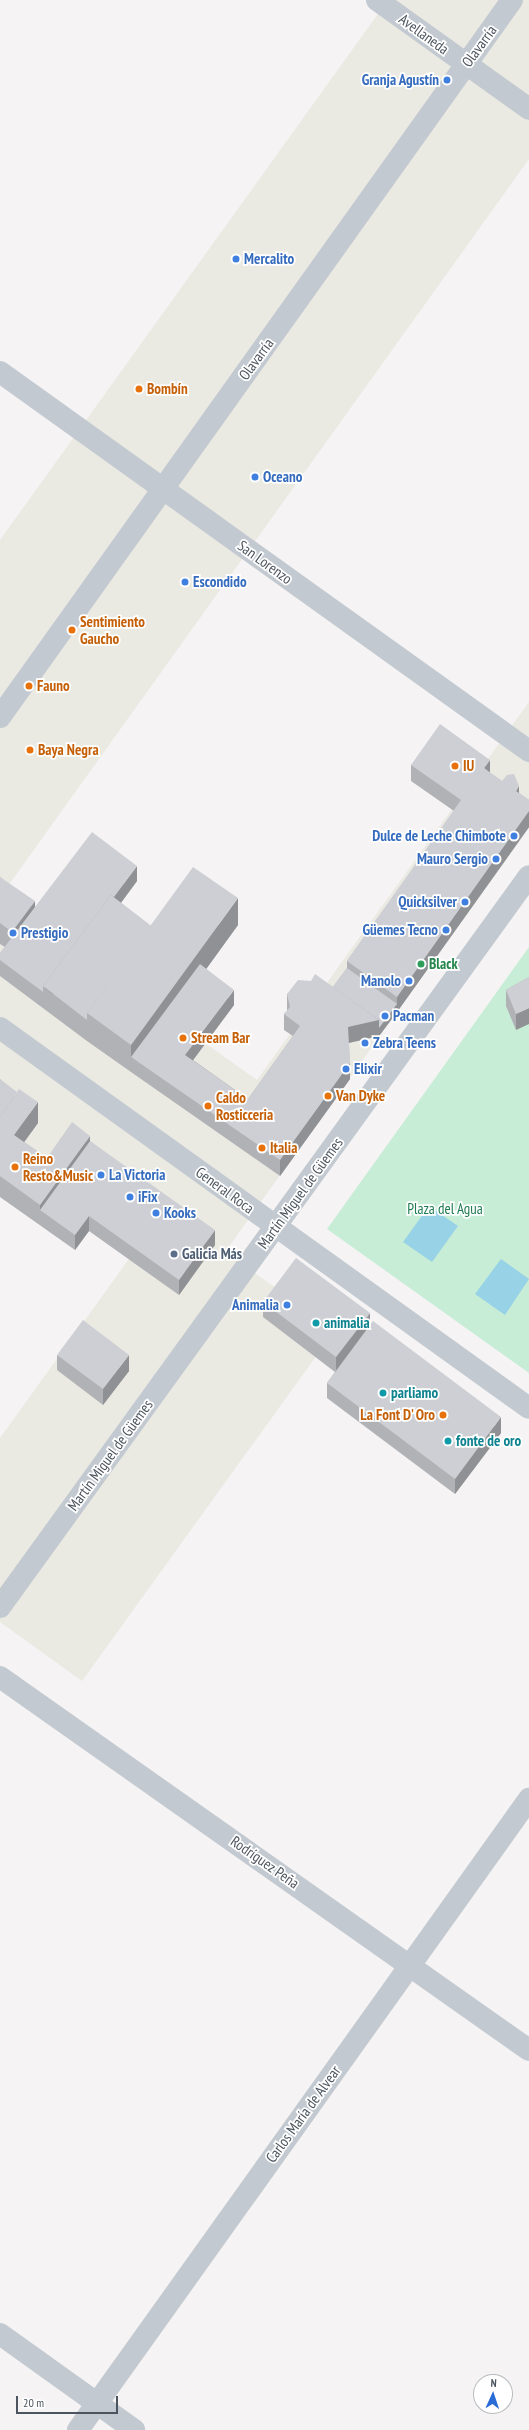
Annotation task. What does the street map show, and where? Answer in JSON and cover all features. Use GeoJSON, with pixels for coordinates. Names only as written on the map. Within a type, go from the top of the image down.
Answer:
{"type":"FeatureCollection","features":[{"type":"Feature","properties":{"kind":"street","name":"Avellaneda"},"geometry":{"type":"LineString","coordinates":[[377,0],[529,109]]}},
{"type":"Feature","properties":{"kind":"street","name":"Olavarría"},"geometry":{"type":"LineString","coordinates":[[0,717],[512,0]]}},
{"type":"Feature","properties":{"kind":"street","name":"San Lorenzo"},"geometry":{"type":"LineString","coordinates":[[0,372],[529,751]]}},
{"type":"Feature","properties":{"kind":"street","name":"Martín Miguel de Güemes"},"geometry":{"type":"LineString","coordinates":[[0,1607],[529,876]]}},
{"type":"Feature","properties":{"kind":"street","name":"General Roca"},"geometry":{"type":"LineString","coordinates":[[0,1028],[529,1408]]}},
{"type":"Feature","properties":{"kind":"street","name":"Rodríguez Peña"},"geometry":{"type":"LineString","coordinates":[[0,1677],[411,1964],[529,2050]]}},
{"type":"Feature","properties":{"kind":"street","name":"Carlos María de Alvear"},"geometry":{"type":"LineString","coordinates":[[78,2430],[529,1799]]}},
{"type":"Feature","properties":{"kind":"street"},"geometry":{"type":"LineString","coordinates":[[0,2334],[134,2430]]}},
{"type":"Feature","properties":{"kind":"shaded area"},"geometry":{"type":"Polygon","coordinates":[[[388,0],[529,0],[529,159],[0,897],[0,540],[388,0]]]}},
{"type":"Feature","properties":{"kind":"shaded area"},"geometry":{"type":"Polygon","coordinates":[[[529,702],[529,828],[225,1252],[335,1330],[82,1681],[0,1622],[0,1438],[134,1252],[0,1156],[0,898],[257,1080],[529,702]]]}},
{"type":"Feature","properties":{"kind":"green space","name":"Plaza del Agua"},"geometry":{"type":"Polygon","coordinates":[[[529,947],[529,1373],[327,1229],[529,947]]]}},
{"type":"Feature","properties":{"kind":"water"},"geometry":{"type":"Polygon","coordinates":[[[429,1206],[458,1226],[432,1262],[403,1242],[429,1206]]]}},
{"type":"Feature","properties":{"kind":"water"},"geometry":{"type":"Polygon","coordinates":[[[501,1259],[529,1279],[505,1315],[475,1294],[501,1259]]]}},
{"type":"Feature","properties":{"kind":"building"},"geometry":{"type":"Polygon","coordinates":[[[440,724],[490,760],[484,768],[502,781],[507,775],[514,774],[519,786],[516,791],[529,800],[529,811],[397,997],[347,961],[461,800],[411,765],[440,724]]]}},
{"type":"Feature","properties":{"kind":"building"},"geometry":{"type":"Polygon","coordinates":[[[92,832],[137,866],[114,897],[111,895],[43,986],[43,992],[0,960],[0,953],[92,832]]]}},
{"type":"Feature","properties":{"kind":"building"},"geometry":{"type":"Polygon","coordinates":[[[193,867],[238,898],[131,1045],[87,1013],[193,867]]]}},
{"type":"Feature","properties":{"kind":"building"},"geometry":{"type":"Polygon","coordinates":[[[0,877],[35,901],[12,932],[0,923],[0,877]]]}},
{"type":"Feature","properties":{"kind":"building"},"geometry":{"type":"Polygon","coordinates":[[[111,895],[151,926],[87,1013],[87,1020],[43,986],[111,895]]]}},
{"type":"Feature","properties":{"kind":"building"},"geometry":{"type":"Polygon","coordinates":[[[200,964],[234,990],[185,1055],[248,1099],[300,1026],[284,1014],[290,1007],[287,994],[298,980],[311,981],[315,974],[379,1020],[348,1027],[350,1063],[280,1160],[131,1057],[200,964]]]}},
{"type":"Feature","properties":{"kind":"building"},"geometry":{"type":"Polygon","coordinates":[[[347,968],[397,1004],[379,1028],[379,1020],[333,987],[347,968]]]}},
{"type":"Feature","properties":{"kind":"building"},"geometry":{"type":"Polygon","coordinates":[[[529,977],[529,1008],[516,1014],[506,990],[529,977]]]}},
{"type":"Feature","properties":{"kind":"building"},"geometry":{"type":"Polygon","coordinates":[[[0,1079],[17,1092],[0,1117],[0,1079]]]}},
{"type":"Feature","properties":{"kind":"building"},"geometry":{"type":"Polygon","coordinates":[[[19,1089],[38,1102],[14,1135],[47,1158],[72,1122],[90,1136],[40,1205],[0,1176],[0,1117],[19,1089]]]}},
{"type":"Feature","properties":{"kind":"building"},"geometry":{"type":"Polygon","coordinates":[[[90,1141],[215,1230],[179,1280],[89,1216],[75,1235],[40,1210],[90,1141]]]}},
{"type":"Feature","properties":{"kind":"building","name":"animalia"},"geometry":{"type":"Polygon","coordinates":[[[296,1258],[370,1313],[336,1357],[263,1302],[296,1258]]]}},
{"type":"Feature","properties":{"kind":"building"},"geometry":{"type":"Polygon","coordinates":[[[83,1320],[129,1355],[103,1389],[57,1355],[83,1320]]]}},
{"type":"Feature","properties":{"kind":"building"},"geometry":{"type":"Polygon","coordinates":[[[373,1321],[501,1417],[455,1479],[327,1383],[373,1321]]]}},
{"type":"Feature","properties":{"kind":"place","name":"Granja Agustín"},"geometry":{"type":"Point","coordinates":[447,80]}},
{"type":"Feature","properties":{"kind":"place","name":"Mercalito"},"geometry":{"type":"Point","coordinates":[236,259]}},
{"type":"Feature","properties":{"kind":"place","name":"Bombín"},"geometry":{"type":"Point","coordinates":[139,389]}},
{"type":"Feature","properties":{"kind":"place","name":"Oceano"},"geometry":{"type":"Point","coordinates":[255,477]}},
{"type":"Feature","properties":{"kind":"place","name":"Escondido"},"geometry":{"type":"Point","coordinates":[185,582]}},
{"type":"Feature","properties":{"kind":"place","name":"Sentimiento Gaucho"},"geometry":{"type":"Point","coordinates":[72,630]}},
{"type":"Feature","properties":{"kind":"place","name":"Fauno"},"geometry":{"type":"Point","coordinates":[29,686]}},
{"type":"Feature","properties":{"kind":"place","name":"Baya Negra"},"geometry":{"type":"Point","coordinates":[30,750]}},
{"type":"Feature","properties":{"kind":"place","name":"IU"},"geometry":{"type":"Point","coordinates":[455,766]}},
{"type":"Feature","properties":{"kind":"place","name":"Dulce de Leche Chimbote"},"geometry":{"type":"Point","coordinates":[514,836]}},
{"type":"Feature","properties":{"kind":"place","name":"Mauro Sergio"},"geometry":{"type":"Point","coordinates":[496,859]}},
{"type":"Feature","properties":{"kind":"place","name":"Quicksilver"},"geometry":{"type":"Point","coordinates":[465,902]}},
{"type":"Feature","properties":{"kind":"place","name":"Güemes Tecno"},"geometry":{"type":"Point","coordinates":[446,930]}},
{"type":"Feature","properties":{"kind":"place","name":"Prestigio"},"geometry":{"type":"Point","coordinates":[13,933]}},
{"type":"Feature","properties":{"kind":"place","name":"Black"},"geometry":{"type":"Point","coordinates":[421,964]}},
{"type":"Feature","properties":{"kind":"place","name":"Manolo"},"geometry":{"type":"Point","coordinates":[409,981]}},
{"type":"Feature","properties":{"kind":"place","name":"Pacman"},"geometry":{"type":"Point","coordinates":[385,1016]}},
{"type":"Feature","properties":{"kind":"place","name":"Stream Bar"},"geometry":{"type":"Point","coordinates":[183,1038]}},
{"type":"Feature","properties":{"kind":"place","name":"Zebra Teens"},"geometry":{"type":"Point","coordinates":[365,1043]}},
{"type":"Feature","properties":{"kind":"place","name":"Elixir"},"geometry":{"type":"Point","coordinates":[346,1069]}},
{"type":"Feature","properties":{"kind":"place","name":"Van Dyke"},"geometry":{"type":"Point","coordinates":[328,1096]}},
{"type":"Feature","properties":{"kind":"place","name":"Caldo Rosticceria"},"geometry":{"type":"Point","coordinates":[208,1106]}},
{"type":"Feature","properties":{"kind":"place","name":"Italia"},"geometry":{"type":"Point","coordinates":[262,1148]}},
{"type":"Feature","properties":{"kind":"place","name":"Reino Resto&Music"},"geometry":{"type":"Point","coordinates":[15,1167]}},
{"type":"Feature","properties":{"kind":"place","name":"La Victoria"},"geometry":{"type":"Point","coordinates":[101,1175]}},
{"type":"Feature","properties":{"kind":"place","name":"iFix"},"geometry":{"type":"Point","coordinates":[130,1197]}},
{"type":"Feature","properties":{"kind":"place","name":"Kooks"},"geometry":{"type":"Point","coordinates":[156,1213]}},
{"type":"Feature","properties":{"kind":"place","name":"Galicia Más"},"geometry":{"type":"Point","coordinates":[174,1254]}},
{"type":"Feature","properties":{"kind":"place","name":"Animalia"},"geometry":{"type":"Point","coordinates":[287,1305]}},
{"type":"Feature","properties":{"kind":"place","name":"animalia"},"geometry":{"type":"Point","coordinates":[316,1323]}},
{"type":"Feature","properties":{"kind":"place","name":"parliamo"},"geometry":{"type":"Point","coordinates":[383,1393]}},
{"type":"Feature","properties":{"kind":"place","name":"La Font D' Oro"},"geometry":{"type":"Point","coordinates":[443,1415]}},
{"type":"Feature","properties":{"kind":"place","name":"fonte de oro"},"geometry":{"type":"Point","coordinates":[448,1441]}}]}
